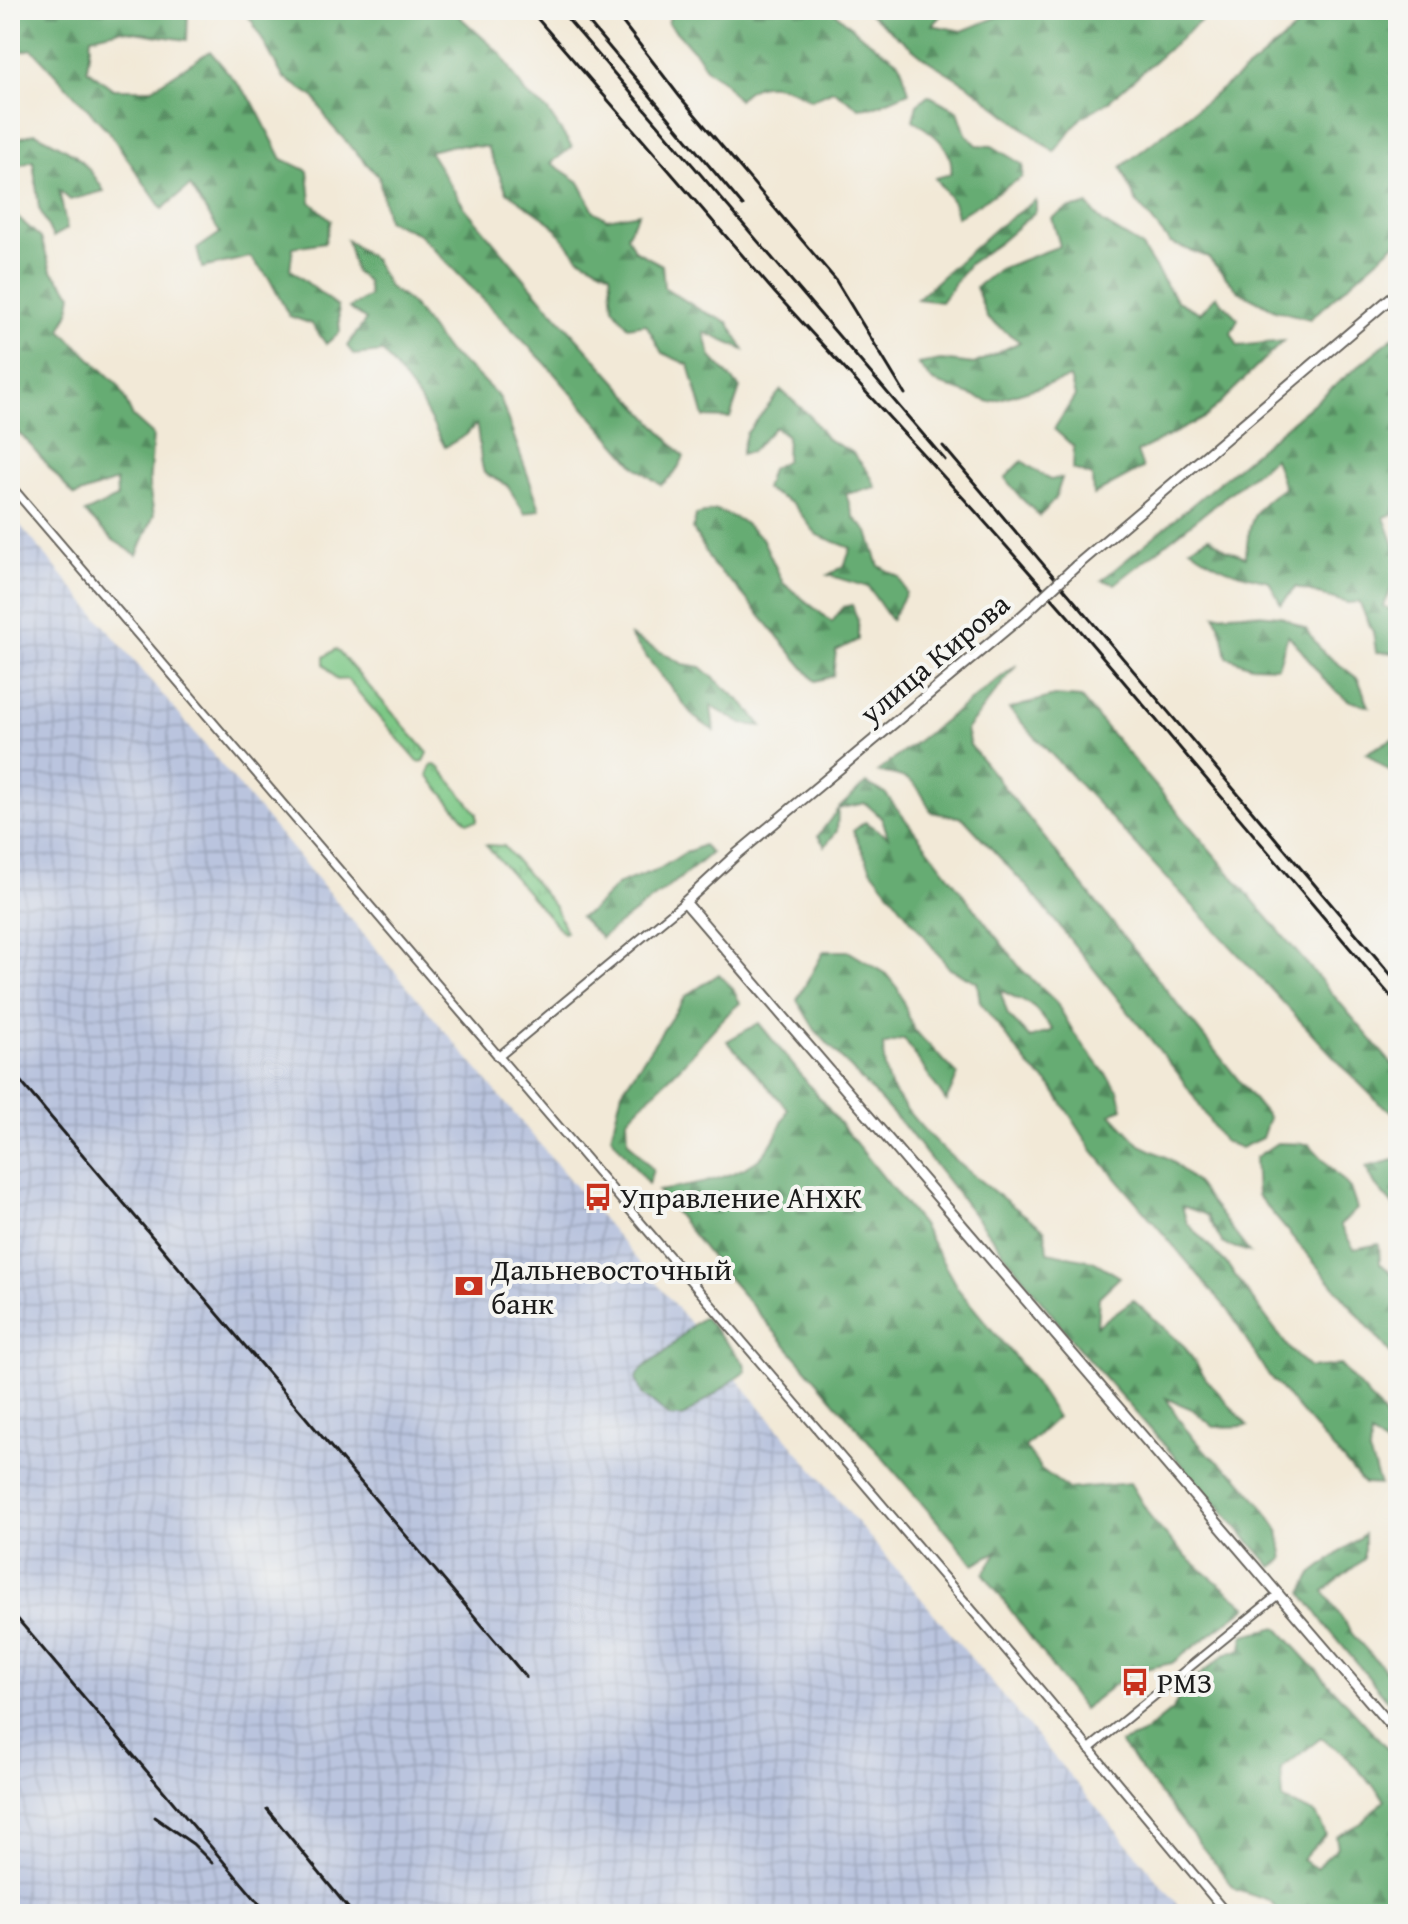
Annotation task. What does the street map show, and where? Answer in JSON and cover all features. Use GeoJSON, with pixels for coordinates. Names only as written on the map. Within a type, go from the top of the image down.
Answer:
{"type":"FeatureCollection","features":[{"type":"Feature","properties":{"kind":"street","name":"улица Кирова"},"geometry":{"type":"LineString","coordinates":[[498,1057],[1021,617],[1076,566],[1398,292]]}},
{"type":"Feature","properties":{"kind":"street"},"geometry":{"type":"LineString","coordinates":[[10,485],[1227,1914]]}},
{"type":"Feature","properties":{"kind":"street"},"geometry":{"type":"LineString","coordinates":[[685,902],[1398,1734]]}},
{"type":"Feature","properties":{"kind":"street"},"geometry":{"type":"LineString","coordinates":[[1089,1749],[1279,1594]]}},
{"type":"Feature","properties":{"kind":"shaded area"},"geometry":{"type":"Polygon","coordinates":[[[10,513],[1186,1914],[10,1914],[10,513]]]}},
{"type":"Feature","properties":{"kind":"green space"},"geometry":{"type":"Polygon","coordinates":[[[10,10],[188,10],[187,40],[120,30],[91,37],[87,69],[113,89],[151,89],[210,51],[253,102],[282,159],[308,171],[311,202],[331,220],[325,242],[293,247],[290,269],[338,307],[340,332],[326,344],[312,324],[289,316],[269,278],[250,257],[202,268],[197,249],[220,233],[190,186],[162,209],[109,132],[32,49],[10,54],[10,10]]]}},
{"type":"Feature","properties":{"kind":"green space"},"geometry":{"type":"Polygon","coordinates":[[[241,10],[452,10],[502,55],[525,93],[547,110],[572,147],[551,163],[579,182],[594,211],[607,219],[639,213],[627,235],[634,250],[662,265],[664,287],[700,310],[728,322],[744,350],[704,332],[711,357],[740,388],[730,418],[704,417],[689,365],[662,353],[646,324],[628,327],[613,307],[610,273],[578,257],[551,223],[507,192],[487,147],[455,145],[429,151],[465,208],[684,457],[675,473],[661,485],[636,467],[546,364],[419,234],[387,220],[379,177],[330,124],[315,98],[283,77],[252,21],[241,10]]]}},
{"type":"Feature","properties":{"kind":"green space"},"geometry":{"type":"Polygon","coordinates":[[[672,10],[832,10],[900,63],[909,92],[876,106],[859,108],[833,90],[811,100],[783,87],[764,85],[746,92],[738,100],[722,80],[707,70],[668,23],[672,10]]]}},
{"type":"Feature","properties":{"kind":"green space"},"geometry":{"type":"Polygon","coordinates":[[[865,10],[946,10],[932,25],[962,31],[1015,10],[1213,10],[1109,101],[1081,118],[1054,152],[971,87],[927,60],[865,10]]]}},
{"type":"Feature","properties":{"kind":"green space"},"geometry":{"type":"Polygon","coordinates":[[[1317,10],[1398,10],[1398,241],[1310,319],[1275,310],[1238,291],[1208,257],[1170,243],[1136,201],[1121,167],[1258,61],[1317,10]]]}},
{"type":"Feature","properties":{"kind":"green space"},"geometry":{"type":"Polygon","coordinates":[[[928,95],[958,111],[966,134],[977,145],[992,146],[1023,165],[1022,177],[957,217],[954,204],[935,178],[951,174],[950,156],[935,136],[913,120],[917,104],[928,95]]]}},
{"type":"Feature","properties":{"kind":"green space"},"geometry":{"type":"Polygon","coordinates":[[[35,133],[75,156],[90,170],[104,191],[70,200],[59,190],[67,229],[53,237],[39,208],[33,161],[11,168],[10,174],[10,141],[35,133]]]}},
{"type":"Feature","properties":{"kind":"green space"},"geometry":{"type":"Polygon","coordinates":[[[10,200],[16,216],[41,238],[51,270],[72,294],[61,330],[119,386],[133,417],[153,435],[149,486],[154,515],[137,555],[113,540],[85,513],[117,498],[116,481],[74,496],[10,425],[10,200]]]}},
{"type":"Feature","properties":{"kind":"green space"},"geometry":{"type":"Polygon","coordinates":[[[1036,200],[1036,211],[969,264],[941,302],[917,299],[996,228],[1036,200]]]}},
{"type":"Feature","properties":{"kind":"green space"},"geometry":{"type":"Polygon","coordinates":[[[1088,205],[1102,222],[1141,246],[1177,301],[1200,313],[1216,296],[1238,319],[1231,333],[1238,346],[1283,341],[1206,417],[1137,452],[1143,468],[1093,495],[1092,476],[1073,469],[1074,447],[1054,429],[1075,396],[1070,378],[990,402],[933,382],[918,364],[941,360],[974,364],[1020,342],[987,318],[976,287],[999,269],[1060,246],[1052,218],[1067,209],[1088,205]]]}},
{"type":"Feature","properties":{"kind":"green space"},"geometry":{"type":"Polygon","coordinates":[[[347,240],[374,260],[389,287],[411,303],[448,352],[500,398],[540,509],[525,514],[507,485],[484,473],[476,424],[466,435],[445,447],[419,399],[383,352],[354,355],[347,346],[366,320],[349,308],[369,296],[367,281],[355,272],[347,240]]]}},
{"type":"Feature","properties":{"kind":"green space"},"geometry":{"type":"Polygon","coordinates":[[[1398,333],[1398,513],[1384,517],[1398,555],[1398,589],[1392,587],[1384,606],[1398,617],[1395,653],[1376,652],[1373,632],[1359,602],[1347,603],[1296,587],[1281,604],[1269,581],[1227,569],[1190,548],[1209,537],[1227,550],[1246,557],[1248,534],[1254,516],[1265,501],[1284,488],[1274,458],[1115,584],[1102,580],[1398,333]]]}},
{"type":"Feature","properties":{"kind":"green space"},"geometry":{"type":"Polygon","coordinates":[[[781,390],[809,415],[827,439],[852,452],[876,487],[846,494],[854,518],[868,532],[879,566],[899,577],[906,593],[891,620],[868,587],[828,575],[844,566],[851,548],[817,535],[793,504],[765,489],[771,469],[786,460],[787,436],[775,427],[751,452],[741,454],[746,434],[781,390]]]}},
{"type":"Feature","properties":{"kind":"green space"},"geometry":{"type":"Polygon","coordinates":[[[1022,461],[1050,480],[1062,478],[1055,499],[1040,516],[1005,478],[1022,461]]]}},
{"type":"Feature","properties":{"kind":"green space"},"geometry":{"type":"Polygon","coordinates":[[[717,510],[740,520],[762,538],[783,583],[832,622],[843,607],[852,605],[858,621],[858,640],[836,651],[833,676],[815,681],[739,590],[713,565],[693,529],[696,515],[717,510]]]}},
{"type":"Feature","properties":{"kind":"green space"},"geometry":{"type":"Polygon","coordinates":[[[1245,613],[1280,616],[1306,629],[1323,652],[1358,679],[1369,706],[1350,701],[1332,688],[1288,635],[1278,667],[1251,666],[1227,657],[1215,615],[1245,613]]]}},
{"type":"Feature","properties":{"kind":"green space"},"geometry":{"type":"Polygon","coordinates":[[[629,635],[683,664],[701,667],[745,705],[762,726],[742,724],[711,706],[714,731],[694,717],[629,635]]]}},
{"type":"Feature","properties":{"kind":"green space"},"geometry":{"type":"Polygon","coordinates":[[[336,649],[428,753],[424,761],[418,762],[347,679],[337,680],[324,664],[324,657],[336,649]]]}},
{"type":"Feature","properties":{"kind":"green space"},"geometry":{"type":"Polygon","coordinates":[[[1017,665],[966,730],[970,745],[1269,1118],[1262,1138],[1241,1148],[1223,1141],[1177,1072],[1030,890],[963,818],[931,812],[912,782],[877,772],[1017,665]]]}},
{"type":"Feature","properties":{"kind":"green space"},"geometry":{"type":"Polygon","coordinates":[[[1054,696],[1081,698],[1398,1071],[1398,1115],[1380,1104],[1349,1073],[1009,709],[1054,696]]]}},
{"type":"Feature","properties":{"kind":"green space"},"geometry":{"type":"Polygon","coordinates":[[[1398,736],[1398,778],[1366,753],[1398,736]]]}},
{"type":"Feature","properties":{"kind":"green space"},"geometry":{"type":"Polygon","coordinates":[[[431,766],[440,768],[477,813],[477,821],[467,822],[428,776],[431,766]]]}},
{"type":"Feature","properties":{"kind":"green space"},"geometry":{"type":"Polygon","coordinates":[[[866,783],[885,793],[1022,970],[1056,1002],[1074,1033],[1118,1090],[1123,1108],[1111,1114],[1140,1145],[1170,1159],[1197,1184],[1249,1252],[1223,1244],[1207,1215],[1182,1206],[1187,1223],[1226,1263],[1291,1351],[1310,1368],[1340,1365],[1377,1407],[1392,1431],[1398,1456],[1371,1435],[1369,1453],[1380,1485],[1364,1484],[1266,1372],[1229,1311],[1093,1151],[1052,1087],[1029,1066],[980,1002],[977,982],[950,969],[871,869],[853,831],[865,822],[888,837],[882,818],[865,803],[838,809],[866,783]],[[1000,990],[1008,1015],[1030,1038],[1053,1030],[1033,1006],[1000,990]]]}},
{"type":"Feature","properties":{"kind":"green space"},"geometry":{"type":"Polygon","coordinates":[[[838,809],[837,831],[825,846],[818,836],[838,809]]]}},
{"type":"Feature","properties":{"kind":"green space"},"geometry":{"type":"Polygon","coordinates":[[[486,845],[504,846],[556,908],[566,932],[563,933],[486,845]]]}},
{"type":"Feature","properties":{"kind":"green space"},"geometry":{"type":"Polygon","coordinates":[[[703,845],[711,853],[601,938],[580,917],[590,912],[618,884],[659,869],[703,845]]]}},
{"type":"Feature","properties":{"kind":"green space"},"geometry":{"type":"Polygon","coordinates":[[[824,951],[848,951],[886,974],[898,989],[914,1030],[958,1075],[946,1101],[904,1039],[883,1045],[889,1083],[923,1128],[961,1165],[1045,1230],[1047,1252],[1093,1261],[1120,1277],[1099,1297],[1097,1326],[1133,1300],[1184,1346],[1207,1380],[1248,1426],[1214,1427],[1192,1409],[1166,1398],[1184,1427],[1208,1454],[1237,1476],[1260,1503],[1279,1531],[1284,1559],[1272,1567],[1076,1345],[905,1127],[815,1030],[797,1000],[824,951]]]}},
{"type":"Feature","properties":{"kind":"green space"},"geometry":{"type":"Polygon","coordinates":[[[719,974],[733,989],[740,1003],[627,1120],[628,1141],[653,1170],[648,1184],[611,1136],[622,1091],[686,996],[719,974]]]}},
{"type":"Feature","properties":{"kind":"green space"},"geometry":{"type":"Polygon","coordinates":[[[759,1023],[922,1225],[958,1289],[1031,1377],[1057,1417],[1025,1447],[1041,1469],[1068,1489],[1130,1483],[1153,1521],[1185,1556],[1247,1607],[1172,1663],[1130,1672],[1083,1709],[984,1574],[998,1551],[974,1564],[718,1266],[658,1191],[733,1173],[761,1158],[771,1145],[788,1109],[727,1041],[759,1023]]]}},
{"type":"Feature","properties":{"kind":"green space"},"geometry":{"type":"Polygon","coordinates":[[[1277,1143],[1309,1144],[1350,1188],[1357,1209],[1340,1225],[1354,1249],[1379,1244],[1380,1263],[1398,1279],[1398,1362],[1257,1195],[1255,1158],[1277,1143]]]}},
{"type":"Feature","properties":{"kind":"green space"},"geometry":{"type":"Polygon","coordinates":[[[1398,1159],[1398,1211],[1375,1185],[1366,1167],[1398,1159]]]}},
{"type":"Feature","properties":{"kind":"green space"},"geometry":{"type":"Polygon","coordinates":[[[704,1317],[744,1363],[746,1371],[683,1417],[670,1417],[642,1394],[636,1378],[704,1317]]]}},
{"type":"Feature","properties":{"kind":"green space"},"geometry":{"type":"Polygon","coordinates":[[[1364,1534],[1364,1559],[1324,1591],[1353,1635],[1398,1685],[1398,1713],[1302,1593],[1312,1574],[1364,1534]]]}},
{"type":"Feature","properties":{"kind":"green space"},"geometry":{"type":"Polygon","coordinates":[[[1277,1627],[1398,1760],[1398,1914],[1282,1914],[1270,1901],[1236,1890],[1120,1743],[1141,1735],[1172,1710],[1185,1687],[1226,1654],[1242,1649],[1244,1635],[1277,1627]],[[1321,1738],[1281,1769],[1283,1800],[1316,1814],[1326,1834],[1302,1860],[1316,1868],[1338,1847],[1336,1837],[1363,1822],[1385,1799],[1343,1753],[1321,1738]]]}},
{"type":"Feature","properties":{"kind":"railway"},"geometry":{"type":"LineString","coordinates":[[530,10],[775,293],[1074,623],[1398,1005]]}},
{"type":"Feature","properties":{"kind":"railway"},"geometry":{"type":"LineString","coordinates":[[560,10],[945,460]]}},
{"type":"Feature","properties":{"kind":"railway"},"geometry":{"type":"LineString","coordinates":[[578,10],[743,206]]}},
{"type":"Feature","properties":{"kind":"railway"},"geometry":{"type":"LineString","coordinates":[[613,10],[680,97],[835,279],[905,394]]}},
{"type":"Feature","properties":{"kind":"railway"},"geometry":{"type":"LineString","coordinates":[[943,446],[1398,983]]}},
{"type":"Feature","properties":{"kind":"railway"},"geometry":{"type":"LineString","coordinates":[[10,1069],[526,1677]]}},
{"type":"Feature","properties":{"kind":"railway"},"geometry":{"type":"LineString","coordinates":[[10,1610],[268,1914]]}},
{"type":"Feature","properties":{"kind":"railway"},"geometry":{"type":"LineString","coordinates":[[267,1809],[353,1914]]}},
{"type":"Feature","properties":{"kind":"railway"},"geometry":{"type":"LineString","coordinates":[[154,1817],[193,1844],[212,1863]]}},
{"type":"Feature","properties":{"kind":"place","name":"Управление АНХК"},"geometry":{"type":"Point","coordinates":[598,1197]}},
{"type":"Feature","properties":{"kind":"place","name":"Дальневосточный банк"},"geometry":{"type":"Point","coordinates":[469,1286]}},
{"type":"Feature","properties":{"kind":"place","name":"РМЗ"},"geometry":{"type":"Point","coordinates":[1135,1682]}}]}
